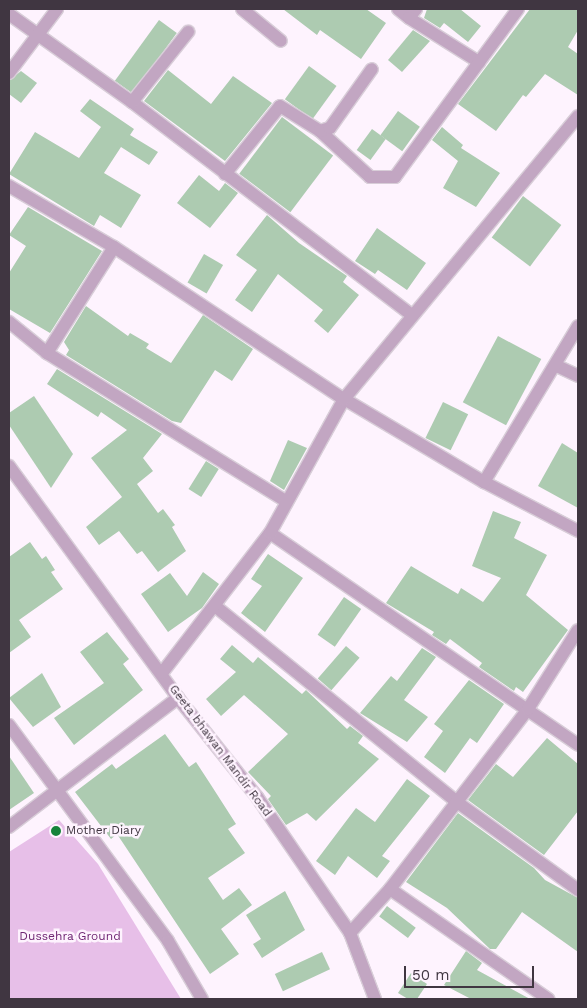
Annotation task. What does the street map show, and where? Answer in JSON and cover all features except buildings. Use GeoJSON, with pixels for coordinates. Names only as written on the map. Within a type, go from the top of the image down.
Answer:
{"type":"FeatureCollection","features":[{"type":"Feature","properties":{"kind":"street"},"geometry":{"type":"LineString","coordinates":[[9,73],[57,9]]}},
{"type":"Feature","properties":{"kind":"street"},"geometry":{"type":"LineString","coordinates":[[242,9],[281,41]]}},
{"type":"Feature","properties":{"kind":"street"},"geometry":{"type":"LineString","coordinates":[[398,9],[413,13],[479,62]]}},
{"type":"Feature","properties":{"kind":"street"},"geometry":{"type":"LineString","coordinates":[[225,174],[280,106],[320,131],[370,177],[395,177],[518,9]]}},
{"type":"Feature","properties":{"kind":"street"},"geometry":{"type":"LineString","coordinates":[[9,14],[132,102],[412,315]]}},
{"type":"Feature","properties":{"kind":"street"},"geometry":{"type":"LineString","coordinates":[[132,102],[188,32]]}},
{"type":"Feature","properties":{"kind":"street"},"geometry":{"type":"LineString","coordinates":[[320,131],[330,128],[372,68]]}},
{"type":"Feature","properties":{"kind":"street"},"geometry":{"type":"LineString","coordinates":[[162,673],[270,533],[344,399],[412,315],[573,132],[578,116]]}},
{"type":"Feature","properties":{"kind":"street"},"geometry":{"type":"LineString","coordinates":[[9,186],[114,247],[344,399],[484,482],[578,531]]}},
{"type":"Feature","properties":{"kind":"street"},"geometry":{"type":"LineString","coordinates":[[46,353],[114,247]]}},
{"type":"Feature","properties":{"kind":"street"},"geometry":{"type":"LineString","coordinates":[[9,322],[46,353],[286,501]]}},
{"type":"Feature","properties":{"kind":"street"},"geometry":{"type":"LineString","coordinates":[[484,482],[557,366],[578,326]]}},
{"type":"Feature","properties":{"kind":"street"},"geometry":{"type":"LineString","coordinates":[[557,366],[578,376]]}},
{"type":"Feature","properties":{"kind":"street","name":"Geeta bhawan Mandir Road"},"geometry":{"type":"LineString","coordinates":[[9,466],[162,673],[178,698],[257,797],[350,933],[375,999]]}},
{"type":"Feature","properties":{"kind":"street"},"geometry":{"type":"LineString","coordinates":[[270,533],[578,745]]}},
{"type":"Feature","properties":{"kind":"street"},"geometry":{"type":"LineString","coordinates":[[215,606],[457,802],[578,890]]}},
{"type":"Feature","properties":{"kind":"street"},"geometry":{"type":"LineString","coordinates":[[350,933],[390,889],[528,709],[578,630]]}},
{"type":"Feature","properties":{"kind":"street"},"geometry":{"type":"LineString","coordinates":[[9,827],[178,698]]}},
{"type":"Feature","properties":{"kind":"street"},"geometry":{"type":"LineString","coordinates":[[9,725],[56,792],[168,941],[202,999]]}},
{"type":"Feature","properties":{"kind":"street"},"geometry":{"type":"LineString","coordinates":[[390,889],[548,999]]}},
{"type":"Feature","properties":{"kind":"green space","name":"Dussehra Ground"},"geometry":{"type":"Polygon","coordinates":[[[59,820],[98,864],[181,999],[9,999],[9,852],[59,820]]]}},
{"type":"Feature","properties":{"kind":"place","name":"Mother Diary"},"geometry":{"type":"Point","coordinates":[56,831]}}]}
